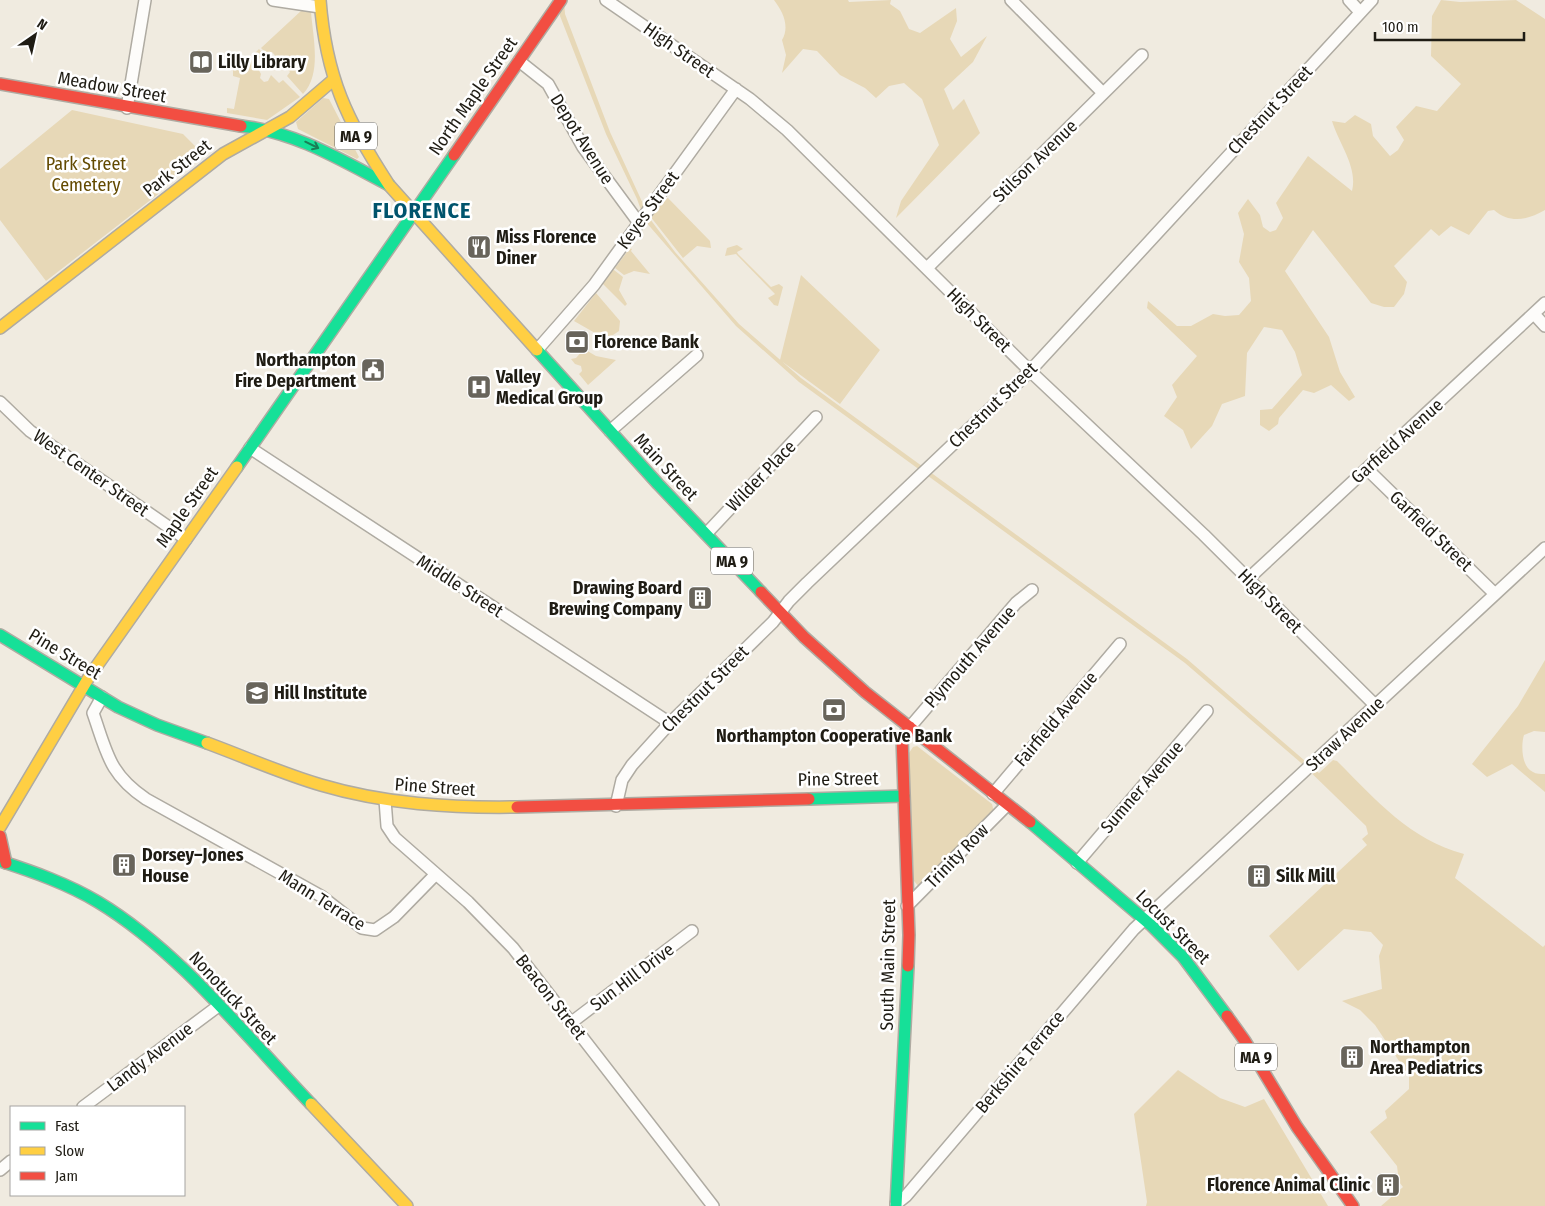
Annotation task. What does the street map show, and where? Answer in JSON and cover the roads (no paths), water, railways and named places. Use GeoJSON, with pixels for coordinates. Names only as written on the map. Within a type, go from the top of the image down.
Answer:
{"type":"FeatureCollection","features":[{"type":"Feature","properties":{"kind":"main road","name":"North Maple Street"},"geometry":{"type":"LineString","coordinates":[[414,213],[561,0]]}},
{"type":"Feature","properties":{"kind":"main road","name":"MA 9"},"geometry":{"type":"LineString","coordinates":[[320,4],[324,45],[332,81],[358,139],[390,185],[414,213]]}},
{"type":"Feature","properties":{"kind":"main road","name":"Park Street"},"geometry":{"type":"LineString","coordinates":[[0,328],[223,154],[290,117],[332,81]]}},
{"type":"Feature","properties":{"kind":"main road","name":"Meadow Street"},"geometry":{"type":"LineString","coordinates":[[1,86],[219,124],[267,129]]}},
{"type":"Feature","properties":{"kind":"main road"},"geometry":{"type":"LineString","coordinates":[[219,124],[228,129],[240,143]]}},
{"type":"Feature","properties":{"kind":"main road"},"geometry":{"type":"LineString","coordinates":[[267,129],[299,139],[390,185]]}},
{"type":"Feature","properties":{"kind":"main road","name":"Main Street"},"geometry":{"type":"LineString","coordinates":[[414,213],[610,431],[781,613],[838,669],[910,727]]}},
{"type":"Feature","properties":{"kind":"main road","name":"Maple Street"},"geometry":{"type":"LineString","coordinates":[[0,827],[84,686],[414,213]]}},
{"type":"Feature","properties":{"kind":"main road","name":"Pine Street"},"geometry":{"type":"LineString","coordinates":[[0,635],[102,697],[157,725],[321,785],[385,800],[469,808],[616,806],[760,799],[904,796]]}},
{"type":"Feature","properties":{"kind":"main road","name":"Locust Street"},"geometry":{"type":"LineString","coordinates":[[910,727],[1144,919],[1183,958],[1208,988],[1256,1058],[1304,1138],[1353,1206]]}},
{"type":"Feature","properties":{"kind":"main road","name":"South Main Street"},"geometry":{"type":"LineString","coordinates":[[896,1205],[908,963],[902,737],[910,727]]}},
{"type":"Feature","properties":{"kind":"main road"},"geometry":{"type":"LineString","coordinates":[[0,836],[3,862]]}},
{"type":"Feature","properties":{"kind":"main road","name":"Nonotuck Street"},"geometry":{"type":"LineString","coordinates":[[3,862],[54,879],[84,893],[116,912],[161,948],[407,1206]]}},
{"type":"Feature","properties":{"kind":"street"},"geometry":{"type":"LineString","coordinates":[[127,108],[145,0]]}},
{"type":"Feature","properties":{"kind":"street"},"geometry":{"type":"LineString","coordinates":[[272,0],[320,4]]}},
{"type":"Feature","properties":{"kind":"street","name":"High Street"},"geometry":{"type":"LineString","coordinates":[[606,0],[736,89],[792,134],[1030,370],[1248,579],[1375,705]]}},
{"type":"Feature","properties":{"kind":"street"},"geometry":{"type":"LineString","coordinates":[[1011,0],[1103,94]]}},
{"type":"Feature","properties":{"kind":"street"},"geometry":{"type":"LineString","coordinates":[[1349,0],[1360,12]]}},
{"type":"Feature","properties":{"kind":"street","name":"Chestnut Street"},"geometry":{"type":"LineString","coordinates":[[616,806],[624,775],[670,723],[781,613],[807,583],[1030,370],[1372,0]]}},
{"type":"Feature","properties":{"kind":"street","name":"Stilson Avenue"},"geometry":{"type":"LineString","coordinates":[[926,268],[1142,55]]}},
{"type":"Feature","properties":{"kind":"street","name":"Depot Avenue"},"geometry":{"type":"LineString","coordinates":[[519,61],[548,84],[583,147],[639,223]]}},
{"type":"Feature","properties":{"kind":"street","name":"Keyes Street"},"geometry":{"type":"LineString","coordinates":[[537,350],[586,296],[736,89]]}},
{"type":"Feature","properties":{"kind":"street","name":"Garfield Avenue"},"geometry":{"type":"LineString","coordinates":[[1248,579],[1545,303]]}},
{"type":"Feature","properties":{"kind":"street"},"geometry":{"type":"LineString","coordinates":[[1534,314],[1545,326]]}},
{"type":"Feature","properties":{"kind":"street"},"geometry":{"type":"LineString","coordinates":[[610,431],[697,355]]}},
{"type":"Feature","properties":{"kind":"street","name":"West Center Street"},"geometry":{"type":"LineString","coordinates":[[0,402],[30,431],[186,539]]}},
{"type":"Feature","properties":{"kind":"street","name":"Wilder Place"},"geometry":{"type":"LineString","coordinates":[[706,534],[816,417]]}},
{"type":"Feature","properties":{"kind":"street","name":"Middle Street"},"geometry":{"type":"LineString","coordinates":[[250,448],[670,723]]}},
{"type":"Feature","properties":{"kind":"street","name":"Garfield Street"},"geometry":{"type":"LineString","coordinates":[[1366,468],[1495,594]]}},
{"type":"Feature","properties":{"kind":"street","name":"Straw Avenue"},"geometry":{"type":"LineString","coordinates":[[1144,919],[1545,548]]}},
{"type":"Feature","properties":{"kind":"street","name":"Plymouth Avenue"},"geometry":{"type":"LineString","coordinates":[[910,727],[1016,603],[1032,590]]}},
{"type":"Feature","properties":{"kind":"street","name":"Fairfield Avenue"},"geometry":{"type":"LineString","coordinates":[[993,794],[1120,644]]}},
{"type":"Feature","properties":{"kind":"street","name":"Mann Terrace"},"geometry":{"type":"LineString","coordinates":[[102,697],[93,713],[111,765],[126,784],[146,799],[321,896],[362,928],[375,930],[394,917],[436,874]]}},
{"type":"Feature","properties":{"kind":"street","name":"Sumner Avenue"},"geometry":{"type":"LineString","coordinates":[[1077,863],[1207,711]]}},
{"type":"Feature","properties":{"kind":"street","name":"Beacon Street"},"geometry":{"type":"LineString","coordinates":[[385,800],[387,826],[395,838],[468,902],[513,948],[713,1206]]}},
{"type":"Feature","properties":{"kind":"street","name":"Trinity Row"},"geometry":{"type":"LineString","coordinates":[[907,906],[1007,805]]}},
{"type":"Feature","properties":{"kind":"street","name":"Berkshire Terrace"},"geometry":{"type":"LineString","coordinates":[[896,1205],[906,1196],[1144,919]]}},
{"type":"Feature","properties":{"kind":"street","name":"Sun Hill Drive"},"geometry":{"type":"LineString","coordinates":[[572,1022],[692,931]]}},
{"type":"Feature","properties":{"kind":"street","name":"Landy Avenue"},"geometry":{"type":"LineString","coordinates":[[84,1106],[217,1007]]}},
{"type":"Feature","properties":{"kind":"street"},"geometry":{"type":"LineString","coordinates":[[0,1170],[10,1162]]}},
{"type":"Feature","properties":{"kind":"place","name":"Lilly Library"},"geometry":{"type":"Point","coordinates":[201,62]}},
{"type":"Feature","properties":{"kind":"place","name":"Miss Florence Diner"},"geometry":{"type":"Point","coordinates":[479,247]}},
{"type":"Feature","properties":{"kind":"place","name":"Florence Bank"},"geometry":{"type":"Point","coordinates":[577,342]}},
{"type":"Feature","properties":{"kind":"place","name":"Northampton Fire Department"},"geometry":{"type":"Point","coordinates":[373,370]}},
{"type":"Feature","properties":{"kind":"place","name":"Valley Medical Group"},"geometry":{"type":"Point","coordinates":[479,387]}},
{"type":"Feature","properties":{"kind":"place","name":"Drawing Board Brewing Company"},"geometry":{"type":"Point","coordinates":[700,598]}},
{"type":"Feature","properties":{"kind":"place","name":"Hill Institute"},"geometry":{"type":"Point","coordinates":[257,693]}},
{"type":"Feature","properties":{"kind":"place","name":"Northampton Cooperative Bank"},"geometry":{"type":"Point","coordinates":[834,710]}},
{"type":"Feature","properties":{"kind":"place","name":"Dorsey–Jones House"},"geometry":{"type":"Point","coordinates":[124,865]}},
{"type":"Feature","properties":{"kind":"place","name":"Silk Mill"},"geometry":{"type":"Point","coordinates":[1259,876]}},
{"type":"Feature","properties":{"kind":"place","name":"Northampton Area Pediatrics"},"geometry":{"type":"Point","coordinates":[1352,1057]}},
{"type":"Feature","properties":{"kind":"place","name":"Florence Animal Clinic"},"geometry":{"type":"Point","coordinates":[1388,1185]}},
{"type":"Feature","properties":{"kind":"district","name":"FLORENCE"},"geometry":{"type":"Point","coordinates":[422,210]}},
{"type":"Feature","properties":{"kind":"park label","name":"Park Street Cemetery"},"geometry":{"type":"Point","coordinates":[86,174]}}]}
